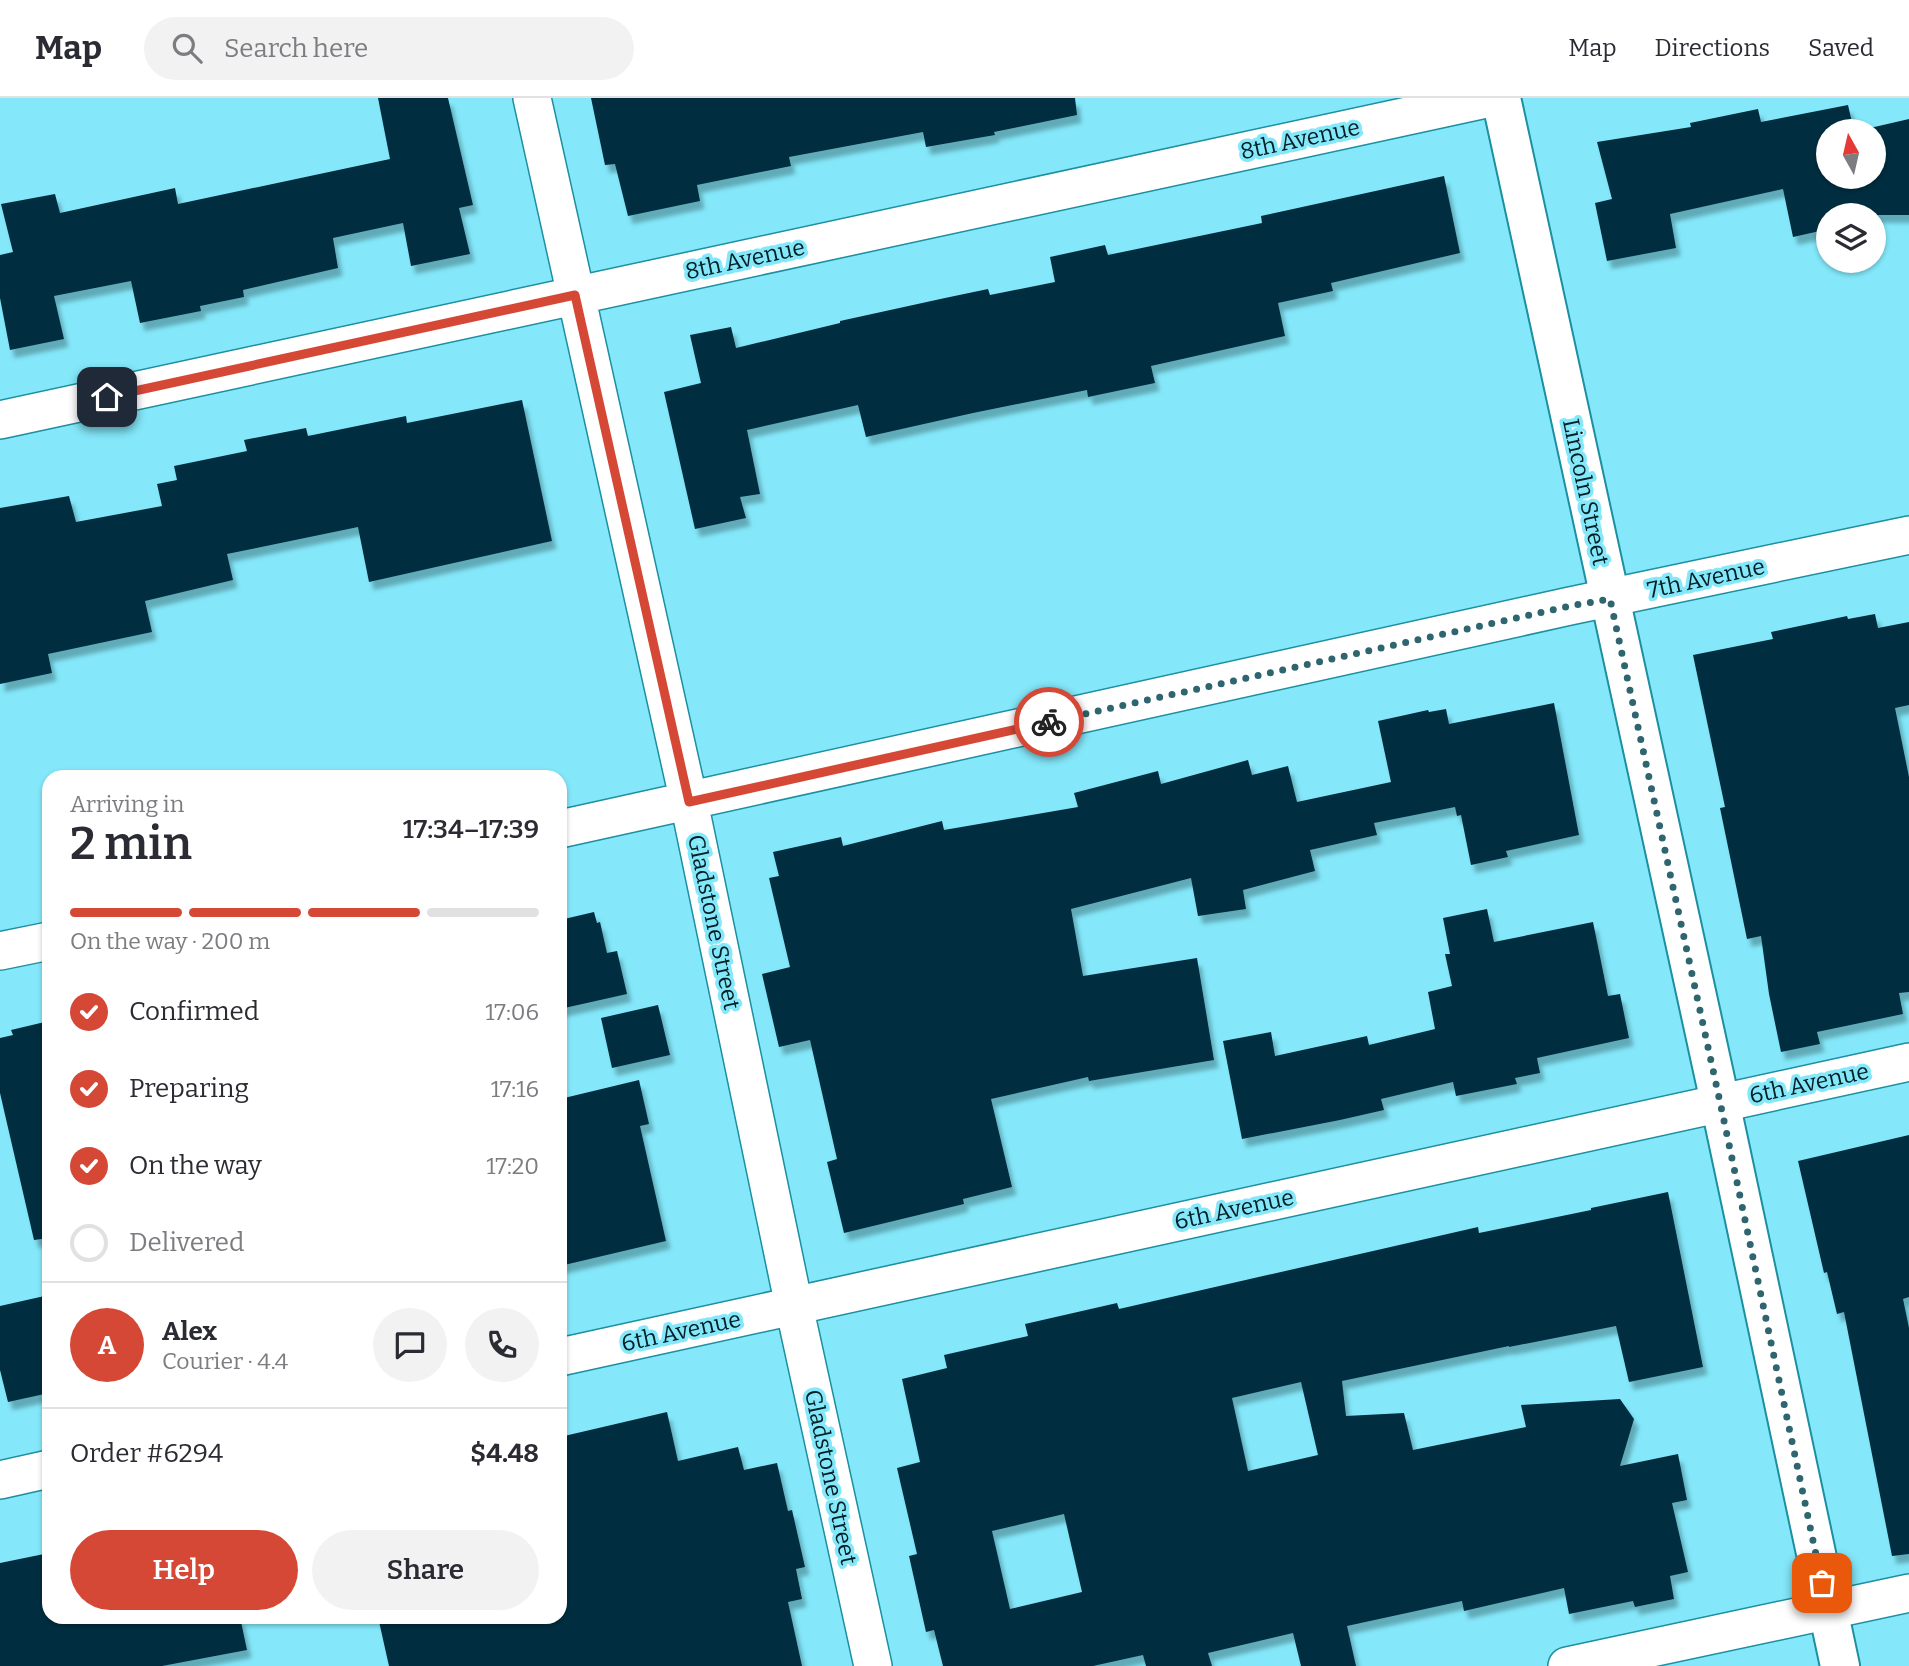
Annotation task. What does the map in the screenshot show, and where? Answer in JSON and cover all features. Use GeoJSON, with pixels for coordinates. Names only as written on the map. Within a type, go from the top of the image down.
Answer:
{"type":"FeatureCollection","features":[{"type":"Feature","properties":{"kind":"street","name":"Gladstone Street"},"geometry":{"type":"LineString","coordinates":[[532,98],[689,802],[794,1306],[873,1666]]}},
{"type":"Feature","properties":{"kind":"street","name":"8th Avenue"},"geometry":{"type":"LineString","coordinates":[[0,420],[1491,98]]}},
{"type":"Feature","properties":{"kind":"street","name":"Lincoln Street"},"geometry":{"type":"LineString","coordinates":[[1501,98],[1840,1666]]}},
{"type":"Feature","properties":{"kind":"street","name":"7th Avenue"},"geometry":{"type":"LineString","coordinates":[[567,828],[1556,609],[1909,535]]}},
{"type":"Feature","properties":{"kind":"street"},"geometry":{"type":"LineString","coordinates":[[0,951],[42,942]]}},
{"type":"Feature","properties":{"kind":"street","name":"6th Avenue"},"geometry":{"type":"LineString","coordinates":[[567,1355],[1909,1062]]}},
{"type":"Feature","properties":{"kind":"street"},"geometry":{"type":"LineString","coordinates":[[0,1480],[42,1471]]}},
{"type":"Feature","properties":{"kind":"street"},"geometry":{"type":"LineString","coordinates":[[1567,1666],[1909,1593]]}},
{"type":"Feature","properties":{"kind":"building"},"geometry":{"type":"Polygon","coordinates":[[[378,98],[448,98],[473,205],[459,208],[470,254],[411,266],[403,223],[333,238],[338,268],[243,290],[244,297],[200,306],[201,311],[140,323],[131,281],[54,296],[64,339],[10,350],[0,298],[0,255],[13,252],[1,204],[55,194],[60,213],[175,188],[178,204],[390,159],[378,98]]]}},
{"type":"Feature","properties":{"kind":"building"},"geometry":{"type":"Polygon","coordinates":[[[591,98],[1075,98],[1077,115],[994,132],[995,135],[926,147],[923,132],[789,157],[791,166],[697,185],[700,201],[628,216],[615,164],[605,165],[591,98]]]}},
{"type":"Feature","properties":{"kind":"building"},"geometry":{"type":"Polygon","coordinates":[[[1848,105],[1851,119],[1816,119],[1816,189],[1886,189],[1886,124],[1909,119],[1909,215],[1886,215],[1886,203],[1816,203],[1816,232],[1793,237],[1783,189],[1670,214],[1676,248],[1607,261],[1595,203],[1612,199],[1597,142],[1691,127],[1690,123],[1758,109],[1761,122],[1848,105]]]}},
{"type":"Feature","properties":{"kind":"building"},"geometry":{"type":"Polygon","coordinates":[[[1444,176],[1460,253],[1331,283],[1333,291],[1278,303],[1285,336],[1151,366],[1155,383],[1088,397],[1087,390],[866,437],[858,405],[747,430],[760,494],[740,497],[746,518],[695,529],[664,392],[701,383],[690,335],[731,327],[736,348],[840,321],[988,289],[990,295],[1055,282],[1050,257],[1105,245],[1108,255],[1262,223],[1261,216],[1444,176]]]}},
{"type":"Feature","properties":{"kind":"building"},"geometry":{"type":"Polygon","coordinates":[[[522,400],[552,541],[369,582],[358,527],[227,554],[233,580],[145,601],[152,632],[48,654],[52,673],[0,684],[0,508],[69,496],[76,522],[162,506],[157,484],[177,480],[174,466],[247,451],[244,440],[306,428],[308,436],[406,416],[407,423],[522,400]]]}},
{"type":"Feature","properties":{"kind":"building"},"geometry":{"type":"Polygon","coordinates":[[[1875,614],[1878,628],[1909,622],[1909,705],[1895,708],[1909,777],[1909,992],[1899,993],[1903,1014],[1817,1032],[1820,1044],[1781,1052],[1761,936],[1747,939],[1720,808],[1725,807],[1693,655],[1773,639],[1771,632],[1847,616],[1848,619],[1875,614]]]}},
{"type":"Feature","properties":{"kind":"building"},"geometry":{"type":"Polygon","coordinates":[[[1554,703],[1579,835],[1506,851],[1508,857],[1471,865],[1461,815],[1457,816],[1455,807],[1374,823],[1377,835],[1310,850],[1315,871],[1243,890],[1246,909],[1198,916],[1191,878],[1071,909],[1083,976],[1197,958],[1214,1060],[1089,1081],[1088,1077],[991,1099],[1012,1187],[963,1199],[964,1204],[844,1233],[827,1162],[837,1159],[810,1040],[779,1047],[762,974],[790,967],[769,878],[779,876],[773,852],[841,837],[843,846],[942,821],[944,830],[1078,807],[1074,793],[1158,771],[1161,784],[1248,760],[1252,775],[1288,766],[1297,802],[1391,782],[1378,721],[1428,710],[1446,709],[1449,724],[1554,703]]]}},
{"type":"Feature","properties":{"kind":"building"},"geometry":{"type":"Polygon","coordinates":[[[1487,909],[1494,942],[1593,922],[1608,996],[1620,994],[1629,1038],[1537,1058],[1540,1073],[1515,1078],[1517,1084],[1456,1096],[1453,1082],[1381,1099],[1384,1110],[1242,1139],[1223,1041],[1271,1032],[1275,1056],[1367,1036],[1369,1045],[1435,1029],[1428,992],[1452,986],[1445,954],[1450,954],[1443,918],[1487,909]]]}},
{"type":"Feature","properties":{"kind":"building"},"geometry":{"type":"Polygon","coordinates":[[[594,912],[597,923],[600,922],[607,953],[617,951],[627,994],[567,1007],[567,918],[594,912]]]}},
{"type":"Feature","properties":{"kind":"building"},"geometry":{"type":"Polygon","coordinates":[[[658,1005],[670,1055],[612,1068],[601,1018],[658,1005]]]}},
{"type":"Feature","properties":{"kind":"building"},"geometry":{"type":"Polygon","coordinates":[[[42,1023],[42,1239],[34,1240],[0,1093],[0,1038],[13,1035],[11,1030],[42,1023]]]}},
{"type":"Feature","properties":{"kind":"building"},"geometry":{"type":"Polygon","coordinates":[[[639,1080],[649,1124],[640,1126],[666,1241],[567,1264],[567,1097],[639,1080]]]}},
{"type":"Feature","properties":{"kind":"building"},"geometry":{"type":"Polygon","coordinates":[[[1909,1135],[1909,1297],[1903,1299],[1909,1328],[1909,1554],[1892,1556],[1844,1312],[1837,1314],[1827,1272],[1824,1273],[1798,1161],[1909,1135]]]}},
{"type":"Feature","properties":{"kind":"building"},"geometry":{"type":"Polygon","coordinates":[[[1668,1192],[1703,1367],[1629,1382],[1616,1326],[1342,1381],[1346,1416],[1404,1413],[1413,1450],[1526,1427],[1521,1405],[1620,1399],[1634,1419],[1620,1466],[1678,1454],[1687,1500],[1672,1503],[1688,1572],[1670,1576],[1674,1599],[1635,1607],[1633,1601],[1569,1614],[1564,1588],[1464,1611],[1462,1601],[1347,1626],[1356,1666],[1301,1666],[1293,1633],[1208,1653],[1212,1666],[1146,1666],[1143,1655],[1093,1666],[943,1666],[934,1630],[926,1632],[909,1556],[917,1554],[897,1468],[920,1462],[902,1379],[947,1368],[944,1355],[1028,1336],[1025,1324],[1117,1303],[1119,1309],[1478,1227],[1479,1233],[1668,1192]],[[1301,1382],[1232,1398],[1248,1471],[1318,1455],[1301,1382]],[[1064,1514],[992,1531],[1010,1609],[1082,1592],[1064,1514]]]}},
{"type":"Feature","properties":{"kind":"building"},"geometry":{"type":"Polygon","coordinates":[[[42,1297],[42,1395],[8,1402],[0,1370],[0,1306],[42,1297]]]}},
{"type":"Feature","properties":{"kind":"building"},"geometry":{"type":"Polygon","coordinates":[[[667,1412],[678,1461],[738,1447],[744,1470],[777,1463],[788,1511],[792,1510],[805,1567],[796,1569],[802,1599],[788,1602],[802,1666],[389,1666],[380,1624],[567,1624],[567,1435],[667,1412]]]}},
{"type":"Feature","properties":{"kind":"building"},"geometry":{"type":"Polygon","coordinates":[[[42,1554],[42,1624],[241,1624],[247,1650],[162,1666],[0,1666],[0,1563],[42,1554]]]}},
{"type":"Feature","properties":{"kind":"way so far"},"geometry":{"type":"LineString","coordinates":[[1049,722],[1610,599],[1822,1583]]}},
{"type":"Feature","properties":{"kind":"route"},"geometry":{"type":"LineString","coordinates":[[107,397],[575,295],[689,802],[1049,722]]}}]}
